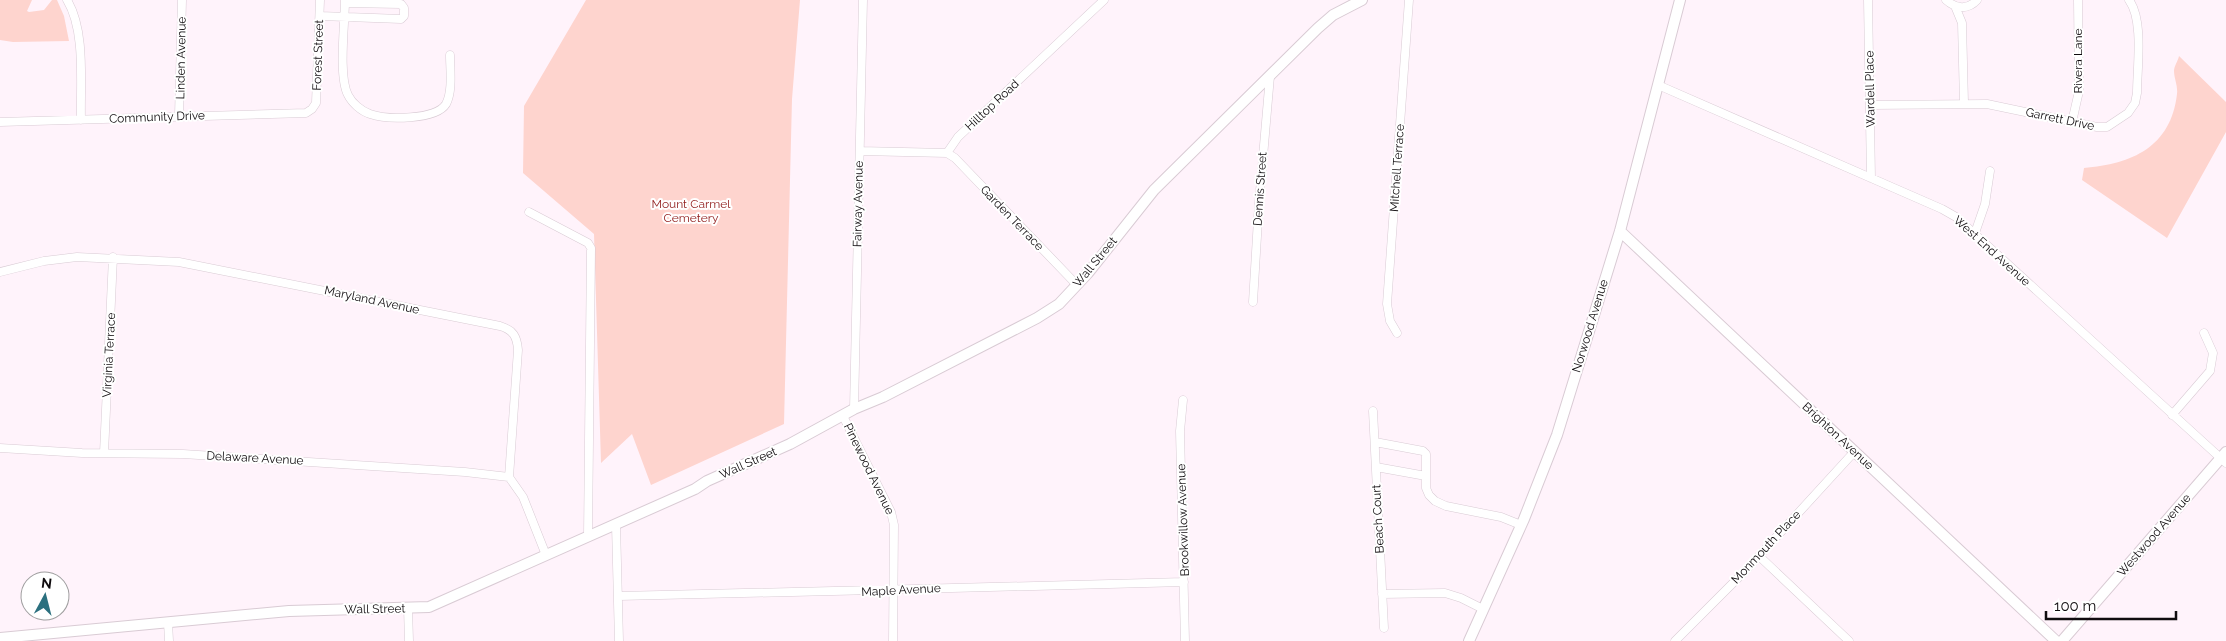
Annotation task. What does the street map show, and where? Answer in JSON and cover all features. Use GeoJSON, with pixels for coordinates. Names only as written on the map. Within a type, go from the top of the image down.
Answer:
{"type":"FeatureCollection","features":[{"type":"Feature","properties":{"kind":"street"},"geometry":{"type":"LineString","coordinates":[[67,0],[73,11],[78,29],[81,120]]}},
{"type":"Feature","properties":{"kind":"street","name":"Linden Avenue"},"geometry":{"type":"LineString","coordinates":[[179,116],[182,0]]}},
{"type":"Feature","properties":{"kind":"street","name":"Forest Street"},"geometry":{"type":"LineString","coordinates":[[312,109],[316,103],[318,82],[320,0]]}},
{"type":"Feature","properties":{"kind":"street","name":"Fairway Avenue"},"geometry":{"type":"LineString","coordinates":[[854,409],[863,0]]}},
{"type":"Feature","properties":{"kind":"street","name":"Hilltop Road"},"geometry":{"type":"LineString","coordinates":[[947,153],[958,137],[1104,0]]}},
{"type":"Feature","properties":{"kind":"street","name":"Wall Street"},"geometry":{"type":"LineString","coordinates":[[0,638],[321,609],[432,606],[790,444],[854,409],[883,397],[1037,318],[1059,304],[1088,273],[1154,190],[1332,15],[1362,0]]}},
{"type":"Feature","properties":{"kind":"street","name":"Mitchell Terrace"},"geometry":{"type":"LineString","coordinates":[[1397,333],[1390,321],[1387,304],[1409,0]]}},
{"type":"Feature","properties":{"kind":"street","name":"Norwood Avenue"},"geometry":{"type":"LineString","coordinates":[[1469,641],[1521,525],[1557,436],[1620,231],[1680,0]]}},
{"type":"Feature","properties":{"kind":"street","name":"Wardell Place"},"geometry":{"type":"LineString","coordinates":[[1868,0],[1871,178]]}},
{"type":"Feature","properties":{"kind":"street"},"geometry":{"type":"LineString","coordinates":[[1946,0],[1955,6],[1970,6]]}},
{"type":"Feature","properties":{"kind":"street"},"geometry":{"type":"LineString","coordinates":[[1962,23],[1970,6],[1977,0]]}},
{"type":"Feature","properties":{"kind":"street","name":"Rivera Lane"},"geometry":{"type":"LineString","coordinates":[[2072,122],[2079,91],[2078,0]]}},
{"type":"Feature","properties":{"kind":"street","name":"Garrett Drive"},"geometry":{"type":"LineString","coordinates":[[1870,106],[1964,103],[2005,107],[2097,128],[2107,127],[2128,114],[2135,103],[2137,93],[2138,26],[2136,13],[2129,0]]}},
{"type":"Feature","properties":{"kind":"street"},"geometry":{"type":"LineString","coordinates":[[320,16],[345,18],[401,19],[404,16],[404,8],[401,4],[345,2],[345,18],[344,86],[352,101],[370,114],[418,117],[434,114],[441,110],[445,106],[449,94],[450,55]]}},
{"type":"Feature","properties":{"kind":"street"},"geometry":{"type":"LineString","coordinates":[[1955,6],[1962,23],[1964,103]]}},
{"type":"Feature","properties":{"kind":"street","name":"Dennis Street"},"geometry":{"type":"LineString","coordinates":[[1253,302],[1270,76]]}},
{"type":"Feature","properties":{"kind":"street","name":"West End Avenue"},"geometry":{"type":"LineString","coordinates":[[1658,85],[1942,209],[1974,233],[2172,415],[2224,458]]}},
{"type":"Feature","properties":{"kind":"street","name":"Community Drive"},"geometry":{"type":"LineString","coordinates":[[0,122],[306,113],[312,109]]}},
{"type":"Feature","properties":{"kind":"street"},"geometry":{"type":"LineString","coordinates":[[860,151],[947,153]]}},
{"type":"Feature","properties":{"kind":"street","name":"Garden Terrace"},"geometry":{"type":"LineString","coordinates":[[947,153],[955,158],[1076,284]]}},
{"type":"Feature","properties":{"kind":"street"},"geometry":{"type":"LineString","coordinates":[[1974,233],[1985,204],[1990,171]]}},
{"type":"Feature","properties":{"kind":"street"},"geometry":{"type":"LineString","coordinates":[[529,212],[582,239],[591,248],[588,537]]}},
{"type":"Feature","properties":{"kind":"street","name":"Brighton Avenue"},"geometry":{"type":"LineString","coordinates":[[1620,231],[2056,641]]}},
{"type":"Feature","properties":{"kind":"street","name":"Maryland Avenue"},"geometry":{"type":"LineString","coordinates":[[0,272],[57,258],[113,257],[189,263],[500,326],[511,331],[517,338],[518,350],[509,477]]}},
{"type":"Feature","properties":{"kind":"street","name":"Virginia Terrace"},"geometry":{"type":"LineString","coordinates":[[104,453],[113,257]]}},
{"type":"Feature","properties":{"kind":"street"},"geometry":{"type":"LineString","coordinates":[[2172,415],[2210,371],[2213,354],[2204,333]]}},
{"type":"Feature","properties":{"kind":"street","name":"Brookwillow Avenue"},"geometry":{"type":"LineString","coordinates":[[1182,400],[1180,431],[1185,641]]}},
{"type":"Feature","properties":{"kind":"street","name":"Beach Court"},"geometry":{"type":"LineString","coordinates":[[1373,411],[1384,628]]}},
{"type":"Feature","properties":{"kind":"street","name":"Pinewood Avenue"},"geometry":{"type":"LineString","coordinates":[[843,416],[892,516],[895,532],[893,641]]}},
{"type":"Feature","properties":{"kind":"street"},"geometry":{"type":"LineString","coordinates":[[1375,442],[1423,451],[1426,454],[1426,476],[1429,495],[1440,504],[1501,517],[1521,525]]}},
{"type":"Feature","properties":{"kind":"street","name":"Delaware Avenue"},"geometry":{"type":"LineString","coordinates":[[0,448],[212,456],[465,472],[509,477]]}},
{"type":"Feature","properties":{"kind":"street","name":"Monmouth Place"},"geometry":{"type":"LineString","coordinates":[[1675,641],[1759,556],[1855,451]]}},
{"type":"Feature","properties":{"kind":"street","name":"Westwood Avenue"},"geometry":{"type":"LineString","coordinates":[[2062,641],[2224,458]]}},
{"type":"Feature","properties":{"kind":"street"},"geometry":{"type":"LineString","coordinates":[[1376,467],[1426,476]]}},
{"type":"Feature","properties":{"kind":"street"},"geometry":{"type":"LineString","coordinates":[[509,477],[523,497],[546,555]]}},
{"type":"Feature","properties":{"kind":"street"},"geometry":{"type":"LineString","coordinates":[[616,524],[619,641]]}},
{"type":"Feature","properties":{"kind":"street"},"geometry":{"type":"LineString","coordinates":[[1759,556],[1849,641]]}},
{"type":"Feature","properties":{"kind":"street","name":"Maple Avenue"},"geometry":{"type":"LineString","coordinates":[[618,596],[1184,582]]}},
{"type":"Feature","properties":{"kind":"street"},"geometry":{"type":"LineString","coordinates":[[1382,594],[1445,593],[1461,598],[1483,609]]}},
{"type":"Feature","properties":{"kind":"street"},"geometry":{"type":"LineString","coordinates":[[408,608],[409,641]]}},
{"type":"Feature","properties":{"kind":"street"},"geometry":{"type":"LineString","coordinates":[[168,622],[169,641]]}},
{"type":"Feature","properties":{"kind":"green space"},"geometry":{"type":"Polygon","coordinates":[[[0,0],[32,0],[27,11],[29,12],[44,10],[52,0],[57,0],[64,16],[69,41],[13,42],[0,40],[0,0]]]}},
{"type":"Feature","properties":{"kind":"green space","name":"Mount Carmel Cemetery"},"geometry":{"type":"Polygon","coordinates":[[[586,0],[800,0],[792,99],[784,424],[651,485],[632,434],[601,463],[594,234],[523,173],[524,106],[586,0]]]}},
{"type":"Feature","properties":{"kind":"green space"},"geometry":{"type":"Polygon","coordinates":[[[2179,56],[2226,102],[2226,132],[2167,238],[2082,180],[2084,168],[2102,166],[2133,157],[2158,140],[2167,127],[2173,112],[2177,94],[2174,69],[2179,56]]]}}]}
